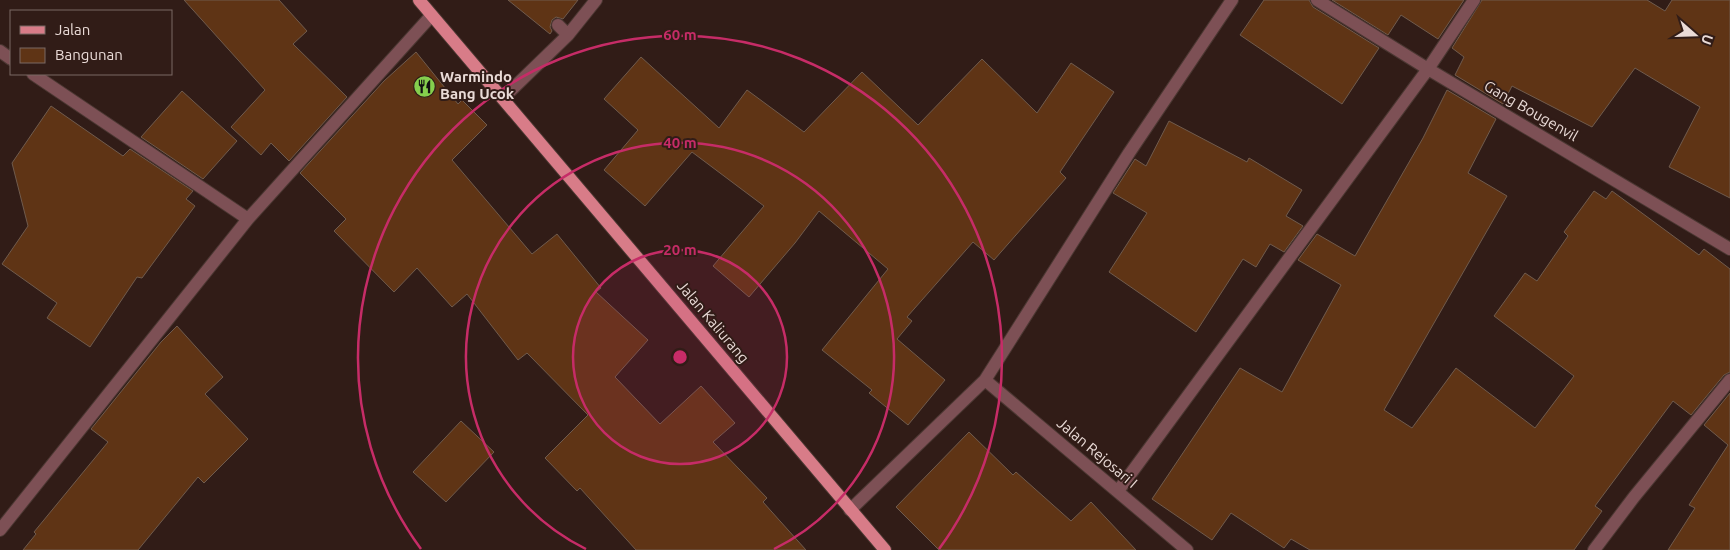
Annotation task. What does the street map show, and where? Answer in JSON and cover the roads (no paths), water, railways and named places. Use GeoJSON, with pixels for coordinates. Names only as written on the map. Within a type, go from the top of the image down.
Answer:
{"type":"FeatureCollection","features":[{"type":"Feature","properties":{"kind":"main road","name":"Jalan Kaliurang"},"geometry":{"type":"LineString","coordinates":[[419,0],[885,550]]}},
{"type":"Feature","properties":{"kind":"street"},"geometry":{"type":"LineString","coordinates":[[503,98],[568,35],[596,0]]}},
{"type":"Feature","properties":{"kind":"street"},"geometry":{"type":"LineString","coordinates":[[850,510],[985,380],[1129,153],[1232,0]]}},
{"type":"Feature","properties":{"kind":"street","name":"Gang Bougenvil"},"geometry":{"type":"LineString","coordinates":[[1317,0],[1428,70],[1730,249]]}},
{"type":"Feature","properties":{"kind":"street"},"geometry":{"type":"LineString","coordinates":[[1118,492],[1428,70],[1474,0]]}},
{"type":"Feature","properties":{"kind":"street"},"geometry":{"type":"LineString","coordinates":[[0,530],[248,220],[431,16]]}},
{"type":"Feature","properties":{"kind":"street"},"geometry":{"type":"LineString","coordinates":[[558,25],[568,35]]}},
{"type":"Feature","properties":{"kind":"street"},"geometry":{"type":"LineString","coordinates":[[34,75],[248,220]]}},
{"type":"Feature","properties":{"kind":"street","name":"Jalan Rejosari I"},"geometry":{"type":"LineString","coordinates":[[985,380],[1187,550]]}},
{"type":"Feature","properties":{"kind":"street"},"geometry":{"type":"LineString","coordinates":[[1594,550],[1634,497],[1730,380]]}},
{"type":"Feature","properties":{"kind":"place","name":"Warmindo Bang Ucok"},"geometry":{"type":"Point","coordinates":[424,86]}}]}
